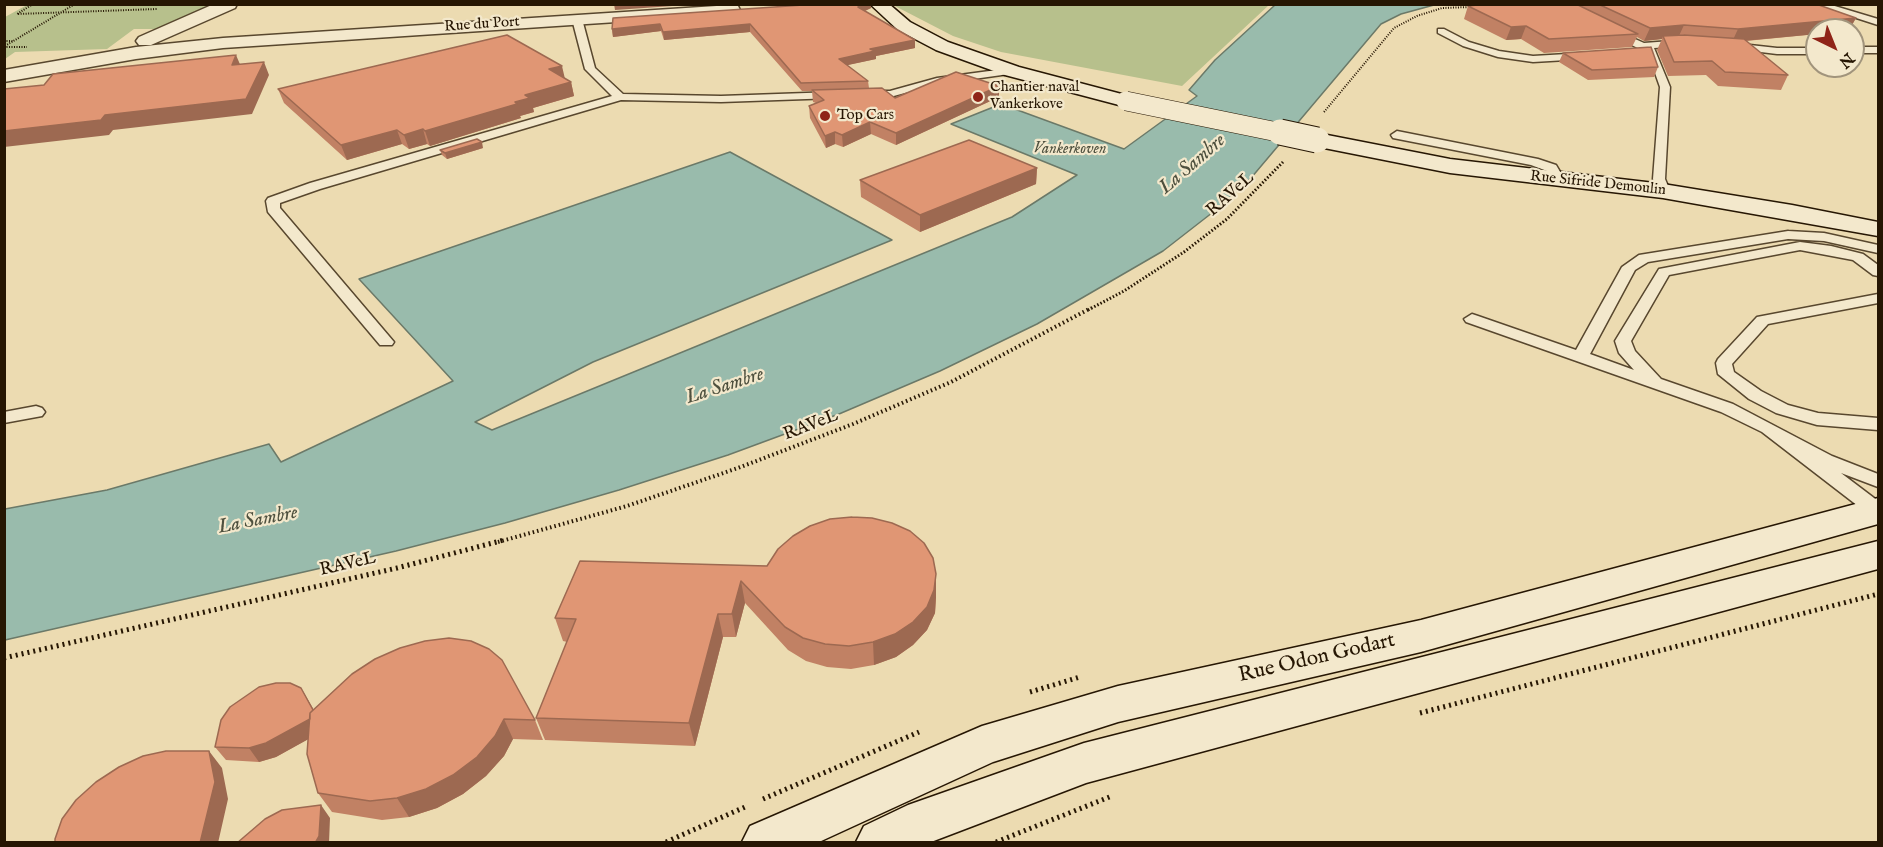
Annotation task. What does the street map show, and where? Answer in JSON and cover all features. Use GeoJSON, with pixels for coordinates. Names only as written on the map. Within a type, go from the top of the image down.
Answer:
{"type":"FeatureCollection","features":[{"type":"Feature","properties":{"kind":"main road"},"geometry":{"type":"LineString","coordinates":[[136,53],[142,42],[229,4]]}},
{"type":"Feature","properties":{"kind":"main road","name":"Rue Sifride Demoulin"},"geometry":{"type":"LineString","coordinates":[[878,4],[904,26],[942,46],[1012,71],[1126,100],[1317,130],[1450,166],[1726,200],[1878,229]]}},
{"type":"Feature","properties":{"kind":"main road","name":"Rue du Port"},"geometry":{"type":"LineString","coordinates":[[5,76],[136,53],[234,42],[750,9]]}},
{"type":"Feature","properties":{"kind":"main road","name":"Rue Odon Godart"},"geometry":{"type":"LineString","coordinates":[[768,843],[982,746],[1118,704],[1421,636],[1878,511]]}},
{"type":"Feature","properties":{"kind":"main road"},"geometry":{"type":"LineString","coordinates":[[881,843],[925,821],[1084,763],[1878,555]]}},
{"type":"Feature","properties":{"kind":"lane"},"geometry":{"type":"LineString","coordinates":[[1817,4],[1878,22]]}},
{"type":"Feature","properties":{"kind":"lane"},"geometry":{"type":"LineString","coordinates":[[577,19],[590,69],[620,97]]}},
{"type":"Feature","properties":{"kind":"lane"},"geometry":{"type":"LineString","coordinates":[[1603,28],[1648,49],[1665,87],[1659,179],[1664,191]]}},
{"type":"Feature","properties":{"kind":"lane"},"geometry":{"type":"LineString","coordinates":[[1441,31],[1466,44],[1498,54],[1533,59],[1593,55]]}},
{"type":"Feature","properties":{"kind":"lane"},"geometry":{"type":"LineString","coordinates":[[1628,53],[1698,44]]}},
{"type":"Feature","properties":{"kind":"lane"},"geometry":{"type":"LineString","coordinates":[[1718,45],[1777,51],[1805,51]]}},
{"type":"Feature","properties":{"kind":"lane"},"geometry":{"type":"LineString","coordinates":[[386,342],[273,209],[273,201],[315,186],[620,97],[721,99],[890,94],[938,81],[1012,71]]}},
{"type":"Feature","properties":{"kind":"lane"},"geometry":{"type":"LineString","coordinates":[[1397,135],[1534,162],[1552,168],[1559,180]]}},
{"type":"Feature","properties":{"kind":"lane"},"geometry":{"type":"LineString","coordinates":[[1580,357],[1629,267],[1644,258],[1788,235],[1824,237],[1878,249]]}},
{"type":"Feature","properties":{"kind":"lane"},"geometry":{"type":"LineString","coordinates":[[1654,381],[1627,353],[1623,341],[1664,272],[1800,246],[1831,250],[1858,257],[1878,272]]}},
{"type":"Feature","properties":{"kind":"lane"},"geometry":{"type":"LineString","coordinates":[[1878,298],[1763,320],[1724,363],[1726,374],[1755,395],[1782,409],[1817,419],[1878,424]]}},
{"type":"Feature","properties":{"kind":"lane"},"geometry":{"type":"LineString","coordinates":[[1472,319],[1727,408],[1825,460],[1878,481]]}},
{"type":"Feature","properties":{"kind":"lane"},"geometry":{"type":"LineString","coordinates":[[4,418],[36,412]]}},
{"type":"Feature","properties":{"kind":"lane"},"geometry":{"type":"LineString","coordinates":[[1768,428],[1878,511]]}},
{"type":"Feature","properties":{"kind":"path"},"geometry":{"type":"LineString","coordinates":[[33,4],[17,14],[165,9]]}},
{"type":"Feature","properties":{"kind":"path"},"geometry":{"type":"LineString","coordinates":[[4,47],[75,4]]}},
{"type":"Feature","properties":{"kind":"path"},"geometry":{"type":"LineString","coordinates":[[1317,130],[1394,28],[1410,19],[1442,9],[1475,7]]}},
{"type":"Feature","properties":{"kind":"path"},"geometry":{"type":"LineString","coordinates":[[4,41],[14,41]]}},
{"type":"Feature","properties":{"kind":"path","name":"RAVeL"},"geometry":{"type":"LineString","coordinates":[[4,658],[397,568],[519,536],[627,506],[738,468],[853,424],[951,382],[1124,291],[1184,252],[1227,219],[1289,156]]}},
{"type":"Feature","properties":{"kind":"path"},"geometry":{"type":"LineString","coordinates":[[1407,716],[1878,594]]}},
{"type":"Feature","properties":{"kind":"path"},"geometry":{"type":"LineString","coordinates":[[996,843],[1121,792]]}},
{"type":"Feature","properties":{"kind":"green space"},"geometry":{"type":"Polygon","coordinates":[[[27,5],[219,5],[164,29],[134,29],[107,49],[15,52],[5,59],[5,17],[27,5]]]}},
{"type":"Feature","properties":{"kind":"green space"},"geometry":{"type":"Polygon","coordinates":[[[893,5],[1269,5],[1182,86],[1001,52],[953,36],[893,5]]]}},
{"type":"Feature","properties":{"kind":"water"},"geometry":{"type":"Polygon","coordinates":[[[1275,5],[1434,5],[1401,14],[1381,24],[1251,178],[1217,209],[1163,251],[1037,324],[940,371],[839,414],[728,455],[619,490],[396,551],[5,640],[5,509],[107,490],[269,444],[281,462],[453,381],[359,279],[730,152],[892,240],[593,362],[475,422],[492,430],[1012,217],[1077,175],[951,124],[1001,104],[1124,149],[1197,96],[1189,90],[1215,60],[1275,5]]]}},
{"type":"Feature","properties":{"kind":"building"},"geometry":{"type":"Polygon","coordinates":[[[818,4],[863,4],[858,7],[915,40],[870,49],[875,51],[839,59],[868,81],[801,83],[750,24],[663,32],[660,24],[612,29],[613,18],[818,4]]]}},
{"type":"Feature","properties":{"kind":"building"},"geometry":{"type":"Polygon","coordinates":[[[1576,4],[1638,34],[1549,39],[1526,26],[1511,27],[1468,6],[1576,4]]]}},
{"type":"Feature","properties":{"kind":"building"},"geometry":{"type":"Polygon","coordinates":[[[1598,4],[1816,4],[1856,18],[1805,18],[1805,23],[1738,29],[1684,25],[1650,28],[1598,4]]]}},
{"type":"Feature","properties":{"kind":"building"},"geometry":{"type":"Polygon","coordinates":[[[507,35],[562,66],[549,69],[571,82],[525,95],[530,98],[515,102],[517,104],[425,131],[423,129],[404,135],[397,130],[341,145],[278,89],[507,35]]]}},
{"type":"Feature","properties":{"kind":"building"},"geometry":{"type":"Polygon","coordinates":[[[1663,36],[1744,39],[1788,75],[1725,72],[1712,61],[1674,62],[1663,36]]]}},
{"type":"Feature","properties":{"kind":"building"},"geometry":{"type":"Polygon","coordinates":[[[1651,47],[1658,67],[1592,70],[1563,53],[1651,47]]]}},
{"type":"Feature","properties":{"kind":"building"},"geometry":{"type":"Polygon","coordinates":[[[236,55],[232,65],[264,62],[246,99],[105,115],[101,120],[4,131],[4,89],[44,85],[53,74],[236,55]]]}},
{"type":"Feature","properties":{"kind":"building"},"geometry":{"type":"Polygon","coordinates":[[[956,72],[999,86],[896,133],[870,122],[842,135],[835,132],[825,136],[809,106],[824,100],[812,90],[882,88],[895,98],[956,72]]]}},
{"type":"Feature","properties":{"kind":"building"},"geometry":{"type":"Polygon","coordinates":[[[477,139],[482,142],[445,153],[440,150],[477,139]]]}},
{"type":"Feature","properties":{"kind":"building"},"geometry":{"type":"Polygon","coordinates":[[[969,140],[1037,168],[920,215],[860,180],[969,140]]]}},
{"type":"Feature","properties":{"kind":"building"},"geometry":{"type":"Polygon","coordinates":[[[872,518],[910,531],[924,543],[933,558],[936,574],[934,590],[927,607],[913,622],[895,634],[873,642],[849,646],[825,644],[803,638],[785,627],[741,581],[732,614],[718,614],[689,723],[536,718],[576,619],[555,618],[580,561],[767,566],[778,549],[793,536],[810,526],[830,519],[872,518]]]}},
{"type":"Feature","properties":{"kind":"building"},"geometry":{"type":"Polygon","coordinates":[[[449,638],[471,641],[489,649],[502,660],[535,720],[504,719],[495,736],[477,757],[453,775],[426,789],[397,798],[370,801],[318,793],[307,754],[310,713],[352,674],[375,659],[400,648],[425,641],[449,638]]]}},
{"type":"Feature","properties":{"kind":"building"},"geometry":{"type":"Polygon","coordinates":[[[290,683],[301,688],[313,710],[310,713],[310,719],[266,743],[249,748],[215,747],[221,720],[230,707],[259,687],[290,683]]]}},
{"type":"Feature","properties":{"kind":"building"},"geometry":{"type":"Polygon","coordinates":[[[166,751],[209,751],[215,782],[200,843],[55,843],[62,819],[76,800],[96,782],[119,767],[143,756],[166,751]]]}},
{"type":"Feature","properties":{"kind":"building"},"geometry":{"type":"Polygon","coordinates":[[[321,805],[319,836],[315,843],[237,843],[265,819],[282,810],[321,805]]]}},
{"type":"Feature","properties":{"kind":"place","name":"Chantier naval Vankerkove"},"geometry":{"type":"Point","coordinates":[978,97]}},
{"type":"Feature","properties":{"kind":"place","name":"Top Cars"},"geometry":{"type":"Point","coordinates":[825,116]}},
{"type":"Feature","properties":{"kind":"water label","name":"Vankerkoven"},"geometry":{"type":"Point","coordinates":[1070,150]}},
{"type":"Feature","properties":{"kind":"water label","name":"La Sambre"},"geometry":{"type":"Point","coordinates":[1193,165]}},
{"type":"Feature","properties":{"kind":"water label","name":"La Sambre"},"geometry":{"type":"Point","coordinates":[725,387]}},
{"type":"Feature","properties":{"kind":"water label","name":"La Sambre"},"geometry":{"type":"Point","coordinates":[258,521]}}]}
